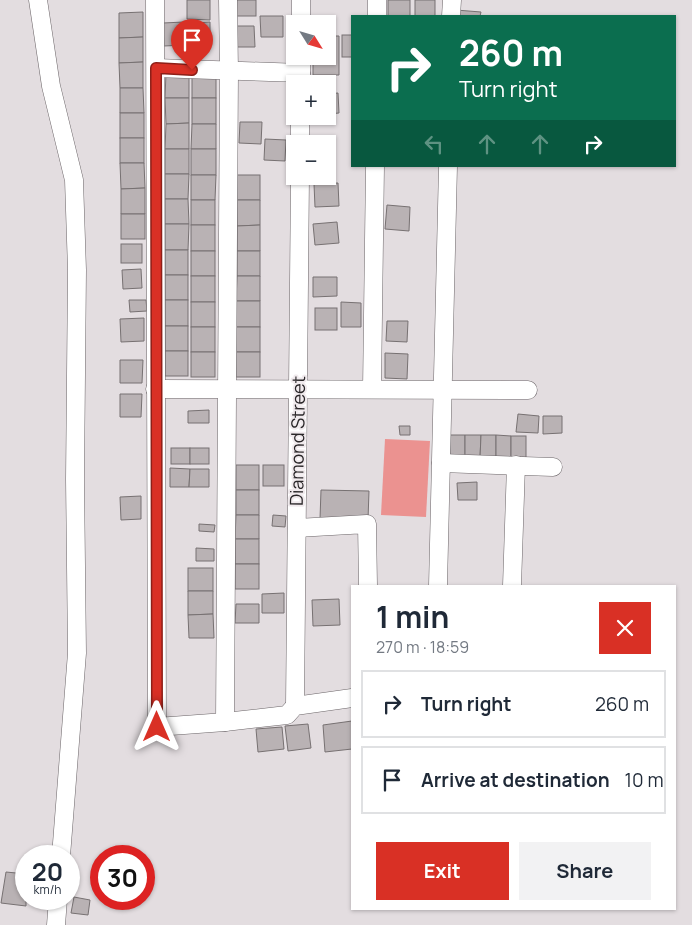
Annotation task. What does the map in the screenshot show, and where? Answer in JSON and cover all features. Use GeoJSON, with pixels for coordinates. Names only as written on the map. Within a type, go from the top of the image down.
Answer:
{"type":"FeatureCollection","features":[{"type":"Feature","properties":{"kind":"street"},"geometry":{"type":"LineString","coordinates":[[38,0],[50,86],[74,180],[77,270],[75,480],[77,653],[62,845]]}},
{"type":"Feature","properties":{"kind":"street"},"geometry":{"type":"LineString","coordinates":[[155,0],[157,727],[287,715],[295,706],[351,698]]}},
{"type":"Feature","properties":{"kind":"street"},"geometry":{"type":"LineString","coordinates":[[225,722],[228,0]]}},
{"type":"Feature","properties":{"kind":"street"},"geometry":{"type":"LineString","coordinates":[[301,0],[301,15]]}},
{"type":"Feature","properties":{"kind":"street"},"geometry":{"type":"LineString","coordinates":[[377,0],[377,15]]}},
{"type":"Feature","properties":{"kind":"street"},"geometry":{"type":"LineString","coordinates":[[451,15],[452,0]]}},
{"type":"Feature","properties":{"kind":"street"},"geometry":{"type":"LineString","coordinates":[[156,68],[301,71]]}},
{"type":"Feature","properties":{"kind":"street"},"geometry":{"type":"LineString","coordinates":[[372,389],[375,167]]}},
{"type":"Feature","properties":{"kind":"street"},"geometry":{"type":"LineString","coordinates":[[438,585],[448,167]]}},
{"type":"Feature","properties":{"kind":"street","name":"Diamond Street"},"geometry":{"type":"LineString","coordinates":[[295,706],[300,185]]}},
{"type":"Feature","properties":{"kind":"street"},"geometry":{"type":"LineString","coordinates":[[155,389],[528,390]]}},
{"type":"Feature","properties":{"kind":"street"},"geometry":{"type":"LineString","coordinates":[[441,463],[553,466]]}},
{"type":"Feature","properties":{"kind":"street"},"geometry":{"type":"LineString","coordinates":[[512,585],[516,465]]}},
{"type":"Feature","properties":{"kind":"street"},"geometry":{"type":"LineString","coordinates":[[297,528],[367,524],[368,585]]}},
{"type":"Feature","properties":{"kind":"street"},"geometry":{"type":"LineString","coordinates":[[56,925],[57,910]]}},
{"type":"Feature","properties":{"kind":"shaded area"},"geometry":{"type":"Polygon","coordinates":[[[385,439],[430,441],[426,517],[381,515],[385,439]]]}},
{"type":"Feature","properties":{"kind":"building"},"geometry":{"type":"Polygon","coordinates":[[[187,0],[210,0],[210,20],[187,19],[187,0]]]}},
{"type":"Feature","properties":{"kind":"building"},"geometry":{"type":"Polygon","coordinates":[[[234,0],[256,0],[256,16],[234,16],[234,0]]]}},
{"type":"Feature","properties":{"kind":"building"},"geometry":{"type":"Polygon","coordinates":[[[388,0],[410,0],[410,15],[388,15],[388,0]]]}},
{"type":"Feature","properties":{"kind":"building"},"geometry":{"type":"Polygon","coordinates":[[[415,0],[435,0],[435,15],[415,15],[415,0]]]}},
{"type":"Feature","properties":{"kind":"building"},"geometry":{"type":"Polygon","coordinates":[[[456,10],[481,12],[480,15],[455,15],[456,10]]]}},
{"type":"Feature","properties":{"kind":"building"},"geometry":{"type":"Polygon","coordinates":[[[143,12],[143,37],[119,38],[119,13],[143,12]]]}},
{"type":"Feature","properties":{"kind":"building"},"geometry":{"type":"Polygon","coordinates":[[[260,16],[283,16],[283,37],[261,37],[260,16]]]}},
{"type":"Feature","properties":{"kind":"building"},"geometry":{"type":"Polygon","coordinates":[[[184,22],[185,45],[164,46],[163,23],[184,22]]]}},
{"type":"Feature","properties":{"kind":"building"},"geometry":{"type":"Polygon","coordinates":[[[210,22],[210,49],[193,49],[193,23],[210,22]]]}},
{"type":"Feature","properties":{"kind":"building"},"geometry":{"type":"Polygon","coordinates":[[[233,26],[254,26],[255,47],[234,47],[233,26]]]}},
{"type":"Feature","properties":{"kind":"building"},"geometry":{"type":"Polygon","coordinates":[[[342,35],[351,35],[351,57],[342,57],[342,35]]]}},
{"type":"Feature","properties":{"kind":"building"},"geometry":{"type":"Polygon","coordinates":[[[336,36],[339,36],[339,75],[313,75],[313,65],[336,65],[336,36]]]}},
{"type":"Feature","properties":{"kind":"building"},"geometry":{"type":"Polygon","coordinates":[[[143,37],[143,62],[119,63],[119,38],[143,37]]]}},
{"type":"Feature","properties":{"kind":"building"},"geometry":{"type":"Polygon","coordinates":[[[143,62],[143,88],[120,88],[119,63],[143,62]]]}},
{"type":"Feature","properties":{"kind":"building"},"geometry":{"type":"Polygon","coordinates":[[[166,73],[189,73],[189,98],[165,98],[166,73]]]}},
{"type":"Feature","properties":{"kind":"building"},"geometry":{"type":"Polygon","coordinates":[[[192,73],[216,73],[216,98],[192,98],[192,73]]]}},
{"type":"Feature","properties":{"kind":"building"},"geometry":{"type":"Polygon","coordinates":[[[120,88],[143,88],[144,113],[120,113],[120,88]]]}},
{"type":"Feature","properties":{"kind":"building"},"geometry":{"type":"Polygon","coordinates":[[[336,93],[338,93],[339,113],[336,113],[336,93]]]}},
{"type":"Feature","properties":{"kind":"building"},"geometry":{"type":"Polygon","coordinates":[[[165,98],[189,98],[189,123],[166,124],[165,98]]]}},
{"type":"Feature","properties":{"kind":"building"},"geometry":{"type":"Polygon","coordinates":[[[192,98],[216,98],[216,124],[192,124],[192,98]]]}},
{"type":"Feature","properties":{"kind":"building"},"geometry":{"type":"Polygon","coordinates":[[[120,113],[144,113],[144,138],[120,138],[120,113]]]}},
{"type":"Feature","properties":{"kind":"building"},"geometry":{"type":"Polygon","coordinates":[[[240,122],[262,122],[261,144],[239,143],[240,122]]]}},
{"type":"Feature","properties":{"kind":"building"},"geometry":{"type":"Polygon","coordinates":[[[189,123],[189,149],[165,149],[166,124],[189,123]]]}},
{"type":"Feature","properties":{"kind":"building"},"geometry":{"type":"Polygon","coordinates":[[[192,124],[216,124],[216,149],[191,149],[192,124]]]}},
{"type":"Feature","properties":{"kind":"building"},"geometry":{"type":"Polygon","coordinates":[[[120,138],[144,138],[144,163],[120,163],[120,138]]]}},
{"type":"Feature","properties":{"kind":"building"},"geometry":{"type":"Polygon","coordinates":[[[265,139],[286,140],[285,161],[264,160],[265,139]]]}},
{"type":"Feature","properties":{"kind":"building"},"geometry":{"type":"Polygon","coordinates":[[[165,149],[189,149],[189,174],[165,174],[165,149]]]}},
{"type":"Feature","properties":{"kind":"building"},"geometry":{"type":"Polygon","coordinates":[[[191,149],[216,149],[216,175],[191,175],[191,149]]]}},
{"type":"Feature","properties":{"kind":"building"},"geometry":{"type":"Polygon","coordinates":[[[120,163],[144,163],[145,188],[121,189],[120,163]]]}},
{"type":"Feature","properties":{"kind":"building"},"geometry":{"type":"Polygon","coordinates":[[[165,174],[189,174],[188,199],[165,199],[165,174]]]}},
{"type":"Feature","properties":{"kind":"building"},"geometry":{"type":"Polygon","coordinates":[[[191,175],[216,175],[215,200],[191,200],[191,175]]]}},
{"type":"Feature","properties":{"kind":"building"},"geometry":{"type":"Polygon","coordinates":[[[237,175],[260,175],[260,200],[237,200],[237,175]]]}},
{"type":"Feature","properties":{"kind":"building"},"geometry":{"type":"Polygon","coordinates":[[[338,183],[339,206],[315,207],[314,185],[336,185],[338,183]]]}},
{"type":"Feature","properties":{"kind":"building"},"geometry":{"type":"Polygon","coordinates":[[[145,188],[145,214],[121,214],[121,189],[145,188]]]}},
{"type":"Feature","properties":{"kind":"building"},"geometry":{"type":"Polygon","coordinates":[[[165,199],[188,199],[189,224],[165,224],[165,199]]]}},
{"type":"Feature","properties":{"kind":"building"},"geometry":{"type":"Polygon","coordinates":[[[191,200],[215,200],[215,225],[191,225],[191,200]]]}},
{"type":"Feature","properties":{"kind":"building"},"geometry":{"type":"Polygon","coordinates":[[[237,200],[260,200],[260,225],[237,226],[237,200]]]}},
{"type":"Feature","properties":{"kind":"building"},"geometry":{"type":"Polygon","coordinates":[[[387,205],[410,207],[409,231],[385,229],[387,205]]]}},
{"type":"Feature","properties":{"kind":"building"},"geometry":{"type":"Polygon","coordinates":[[[121,214],[145,214],[145,239],[121,239],[121,214]]]}},
{"type":"Feature","properties":{"kind":"building"},"geometry":{"type":"Polygon","coordinates":[[[337,222],[339,243],[315,245],[313,224],[337,222]]]}},
{"type":"Feature","properties":{"kind":"building"},"geometry":{"type":"Polygon","coordinates":[[[165,224],[189,224],[188,250],[165,250],[165,224]]]}},
{"type":"Feature","properties":{"kind":"building"},"geometry":{"type":"Polygon","coordinates":[[[191,225],[215,225],[215,251],[191,251],[191,225]]]}},
{"type":"Feature","properties":{"kind":"building"},"geometry":{"type":"Polygon","coordinates":[[[260,225],[260,251],[237,251],[237,226],[260,225]]]}},
{"type":"Feature","properties":{"kind":"building"},"geometry":{"type":"Polygon","coordinates":[[[121,244],[142,244],[142,263],[121,263],[121,244]]]}},
{"type":"Feature","properties":{"kind":"building"},"geometry":{"type":"Polygon","coordinates":[[[165,250],[188,250],[188,275],[165,275],[165,250]]]}},
{"type":"Feature","properties":{"kind":"building"},"geometry":{"type":"Polygon","coordinates":[[[191,251],[215,251],[215,276],[191,276],[191,251]]]}},
{"type":"Feature","properties":{"kind":"building"},"geometry":{"type":"Polygon","coordinates":[[[237,251],[260,251],[260,276],[237,276],[237,251]]]}},
{"type":"Feature","properties":{"kind":"building"},"geometry":{"type":"Polygon","coordinates":[[[141,269],[142,288],[123,289],[122,270],[141,269]]]}},
{"type":"Feature","properties":{"kind":"building"},"geometry":{"type":"Polygon","coordinates":[[[165,275],[188,275],[188,300],[165,300],[165,275]]]}},
{"type":"Feature","properties":{"kind":"building"},"geometry":{"type":"Polygon","coordinates":[[[191,276],[215,276],[215,302],[191,302],[191,276]]]}},
{"type":"Feature","properties":{"kind":"building"},"geometry":{"type":"Polygon","coordinates":[[[237,276],[260,276],[260,301],[236,301],[237,276]]]}},
{"type":"Feature","properties":{"kind":"building"},"geometry":{"type":"Polygon","coordinates":[[[313,277],[337,277],[337,296],[313,297],[313,277]]]}},
{"type":"Feature","properties":{"kind":"building"},"geometry":{"type":"Polygon","coordinates":[[[129,300],[146,300],[147,311],[130,312],[129,300]]]}},
{"type":"Feature","properties":{"kind":"building"},"geometry":{"type":"Polygon","coordinates":[[[165,300],[188,300],[188,326],[165,326],[165,300]]]}},
{"type":"Feature","properties":{"kind":"building"},"geometry":{"type":"Polygon","coordinates":[[[236,301],[260,301],[260,327],[236,327],[236,301]]]}},
{"type":"Feature","properties":{"kind":"building"},"geometry":{"type":"Polygon","coordinates":[[[191,302],[215,302],[215,327],[191,327],[191,302]]]}},
{"type":"Feature","properties":{"kind":"building"},"geometry":{"type":"Polygon","coordinates":[[[341,302],[361,303],[361,327],[341,327],[341,302]]]}},
{"type":"Feature","properties":{"kind":"building"},"geometry":{"type":"Polygon","coordinates":[[[315,308],[337,308],[337,330],[315,330],[315,308]]]}},
{"type":"Feature","properties":{"kind":"building"},"geometry":{"type":"Polygon","coordinates":[[[144,318],[144,341],[121,342],[120,319],[144,318]]]}},
{"type":"Feature","properties":{"kind":"building"},"geometry":{"type":"Polygon","coordinates":[[[387,321],[408,321],[407,342],[386,341],[387,321]]]}},
{"type":"Feature","properties":{"kind":"building"},"geometry":{"type":"Polygon","coordinates":[[[165,326],[188,326],[188,351],[165,351],[165,326]]]}},
{"type":"Feature","properties":{"kind":"building"},"geometry":{"type":"Polygon","coordinates":[[[191,327],[215,327],[215,352],[191,352],[191,327]]]}},
{"type":"Feature","properties":{"kind":"building"},"geometry":{"type":"Polygon","coordinates":[[[236,327],[260,327],[260,352],[236,352],[236,327]]]}},
{"type":"Feature","properties":{"kind":"building"},"geometry":{"type":"Polygon","coordinates":[[[165,351],[188,351],[188,376],[165,376],[165,351]]]}},
{"type":"Feature","properties":{"kind":"building"},"geometry":{"type":"Polygon","coordinates":[[[191,352],[215,352],[215,377],[191,377],[191,352]]]}},
{"type":"Feature","properties":{"kind":"building"},"geometry":{"type":"Polygon","coordinates":[[[236,352],[260,352],[260,377],[236,377],[236,352]]]}},
{"type":"Feature","properties":{"kind":"building"},"geometry":{"type":"Polygon","coordinates":[[[385,353],[408,354],[407,379],[385,378],[385,353]]]}},
{"type":"Feature","properties":{"kind":"building"},"geometry":{"type":"Polygon","coordinates":[[[120,360],[143,360],[142,383],[120,383],[120,360]]]}},
{"type":"Feature","properties":{"kind":"building"},"geometry":{"type":"Polygon","coordinates":[[[120,394],[142,394],[141,417],[120,417],[120,394]]]}},
{"type":"Feature","properties":{"kind":"building"},"geometry":{"type":"Polygon","coordinates":[[[209,410],[209,423],[188,423],[188,411],[209,410]]]}},
{"type":"Feature","properties":{"kind":"building"},"geometry":{"type":"Polygon","coordinates":[[[518,414],[539,416],[538,433],[516,432],[518,414]]]}},
{"type":"Feature","properties":{"kind":"building"},"geometry":{"type":"Polygon","coordinates":[[[543,416],[562,416],[562,433],[543,434],[543,416]]]}},
{"type":"Feature","properties":{"kind":"building"},"geometry":{"type":"Polygon","coordinates":[[[399,426],[410,426],[410,435],[400,435],[399,426]]]}},
{"type":"Feature","properties":{"kind":"building"},"geometry":{"type":"Polygon","coordinates":[[[450,435],[465,435],[465,458],[450,457],[450,435]]]}},
{"type":"Feature","properties":{"kind":"building"},"geometry":{"type":"Polygon","coordinates":[[[465,435],[481,435],[480,458],[465,458],[465,435]]]}},
{"type":"Feature","properties":{"kind":"building"},"geometry":{"type":"Polygon","coordinates":[[[481,435],[496,435],[496,458],[480,458],[481,435]]]}},
{"type":"Feature","properties":{"kind":"building"},"geometry":{"type":"Polygon","coordinates":[[[496,435],[511,436],[511,458],[496,458],[496,435]]]}},
{"type":"Feature","properties":{"kind":"building"},"geometry":{"type":"Polygon","coordinates":[[[511,436],[526,436],[526,458],[511,458],[511,436]]]}},
{"type":"Feature","properties":{"kind":"building"},"geometry":{"type":"Polygon","coordinates":[[[171,448],[190,448],[190,464],[171,464],[171,448]]]}},
{"type":"Feature","properties":{"kind":"building"},"geometry":{"type":"Polygon","coordinates":[[[190,448],[209,448],[209,464],[190,464],[190,448]]]}},
{"type":"Feature","properties":{"kind":"building"},"geometry":{"type":"Polygon","coordinates":[[[236,465],[259,465],[259,490],[236,490],[236,465]]]}},
{"type":"Feature","properties":{"kind":"building"},"geometry":{"type":"Polygon","coordinates":[[[263,465],[284,465],[284,486],[263,486],[263,465]]]}},
{"type":"Feature","properties":{"kind":"building"},"geometry":{"type":"Polygon","coordinates":[[[170,468],[190,469],[189,487],[170,487],[170,468]]]}},
{"type":"Feature","properties":{"kind":"building"},"geometry":{"type":"Polygon","coordinates":[[[190,469],[209,469],[209,487],[189,487],[190,469]]]}},
{"type":"Feature","properties":{"kind":"building"},"geometry":{"type":"Polygon","coordinates":[[[477,482],[477,500],[458,500],[457,483],[477,482]]]}},
{"type":"Feature","properties":{"kind":"building"},"geometry":{"type":"Polygon","coordinates":[[[236,490],[259,490],[259,515],[236,515],[236,490]]]}},
{"type":"Feature","properties":{"kind":"building"},"geometry":{"type":"Polygon","coordinates":[[[321,490],[369,491],[368,520],[320,519],[321,490]]]}},
{"type":"Feature","properties":{"kind":"building"},"geometry":{"type":"Polygon","coordinates":[[[141,496],[141,519],[121,520],[120,497],[141,496]]]}},
{"type":"Feature","properties":{"kind":"building"},"geometry":{"type":"Polygon","coordinates":[[[236,515],[259,515],[259,539],[235,539],[236,515]]]}},
{"type":"Feature","properties":{"kind":"building"},"geometry":{"type":"Polygon","coordinates":[[[273,515],[286,516],[285,527],[272,526],[273,515]]]}},
{"type":"Feature","properties":{"kind":"building"},"geometry":{"type":"Polygon","coordinates":[[[199,524],[215,525],[214,532],[199,531],[199,524]]]}},
{"type":"Feature","properties":{"kind":"building"},"geometry":{"type":"Polygon","coordinates":[[[235,539],[259,539],[259,564],[235,564],[235,539]]]}},
{"type":"Feature","properties":{"kind":"building"},"geometry":{"type":"Polygon","coordinates":[[[196,548],[214,549],[214,561],[196,561],[196,548]]]}},
{"type":"Feature","properties":{"kind":"building"},"geometry":{"type":"Polygon","coordinates":[[[235,564],[259,564],[259,589],[235,589],[235,564]]]}},
{"type":"Feature","properties":{"kind":"building"},"geometry":{"type":"Polygon","coordinates":[[[188,568],[213,568],[213,591],[188,591],[188,568]]]}},
{"type":"Feature","properties":{"kind":"building"},"geometry":{"type":"Polygon","coordinates":[[[188,591],[213,591],[213,614],[188,615],[188,591]]]}},
{"type":"Feature","properties":{"kind":"building"},"geometry":{"type":"Polygon","coordinates":[[[284,593],[284,613],[262,613],[262,594],[284,593]]]}},
{"type":"Feature","properties":{"kind":"building"},"geometry":{"type":"Polygon","coordinates":[[[339,599],[340,625],[313,626],[312,600],[339,599]]]}},
{"type":"Feature","properties":{"kind":"building"},"geometry":{"type":"Polygon","coordinates":[[[236,604],[259,604],[259,623],[235,623],[236,604]]]}},
{"type":"Feature","properties":{"kind":"building"},"geometry":{"type":"Polygon","coordinates":[[[213,614],[214,638],[189,638],[188,615],[213,614]]]}},
{"type":"Feature","properties":{"kind":"building"},"geometry":{"type":"Polygon","coordinates":[[[351,721],[351,749],[325,752],[323,725],[351,721]]]}},
{"type":"Feature","properties":{"kind":"building"},"geometry":{"type":"Polygon","coordinates":[[[308,724],[311,748],[288,751],[285,726],[308,724]]]}},
{"type":"Feature","properties":{"kind":"building"},"geometry":{"type":"Polygon","coordinates":[[[282,727],[284,749],[258,752],[256,729],[282,727]]]}},
{"type":"Feature","properties":{"kind":"building"},"geometry":{"type":"Polygon","coordinates":[[[6,872],[15,873],[15,905],[1,903],[6,872]]]}},
{"type":"Feature","properties":{"kind":"building"},"geometry":{"type":"Polygon","coordinates":[[[80,898],[90,900],[88,915],[71,913],[72,910],[80,910],[80,898]]]}},
{"type":"Feature","properties":{"kind":"route"},"geometry":{"type":"LineString","coordinates":[[157,727],[156,68],[192,70]]}}]}
